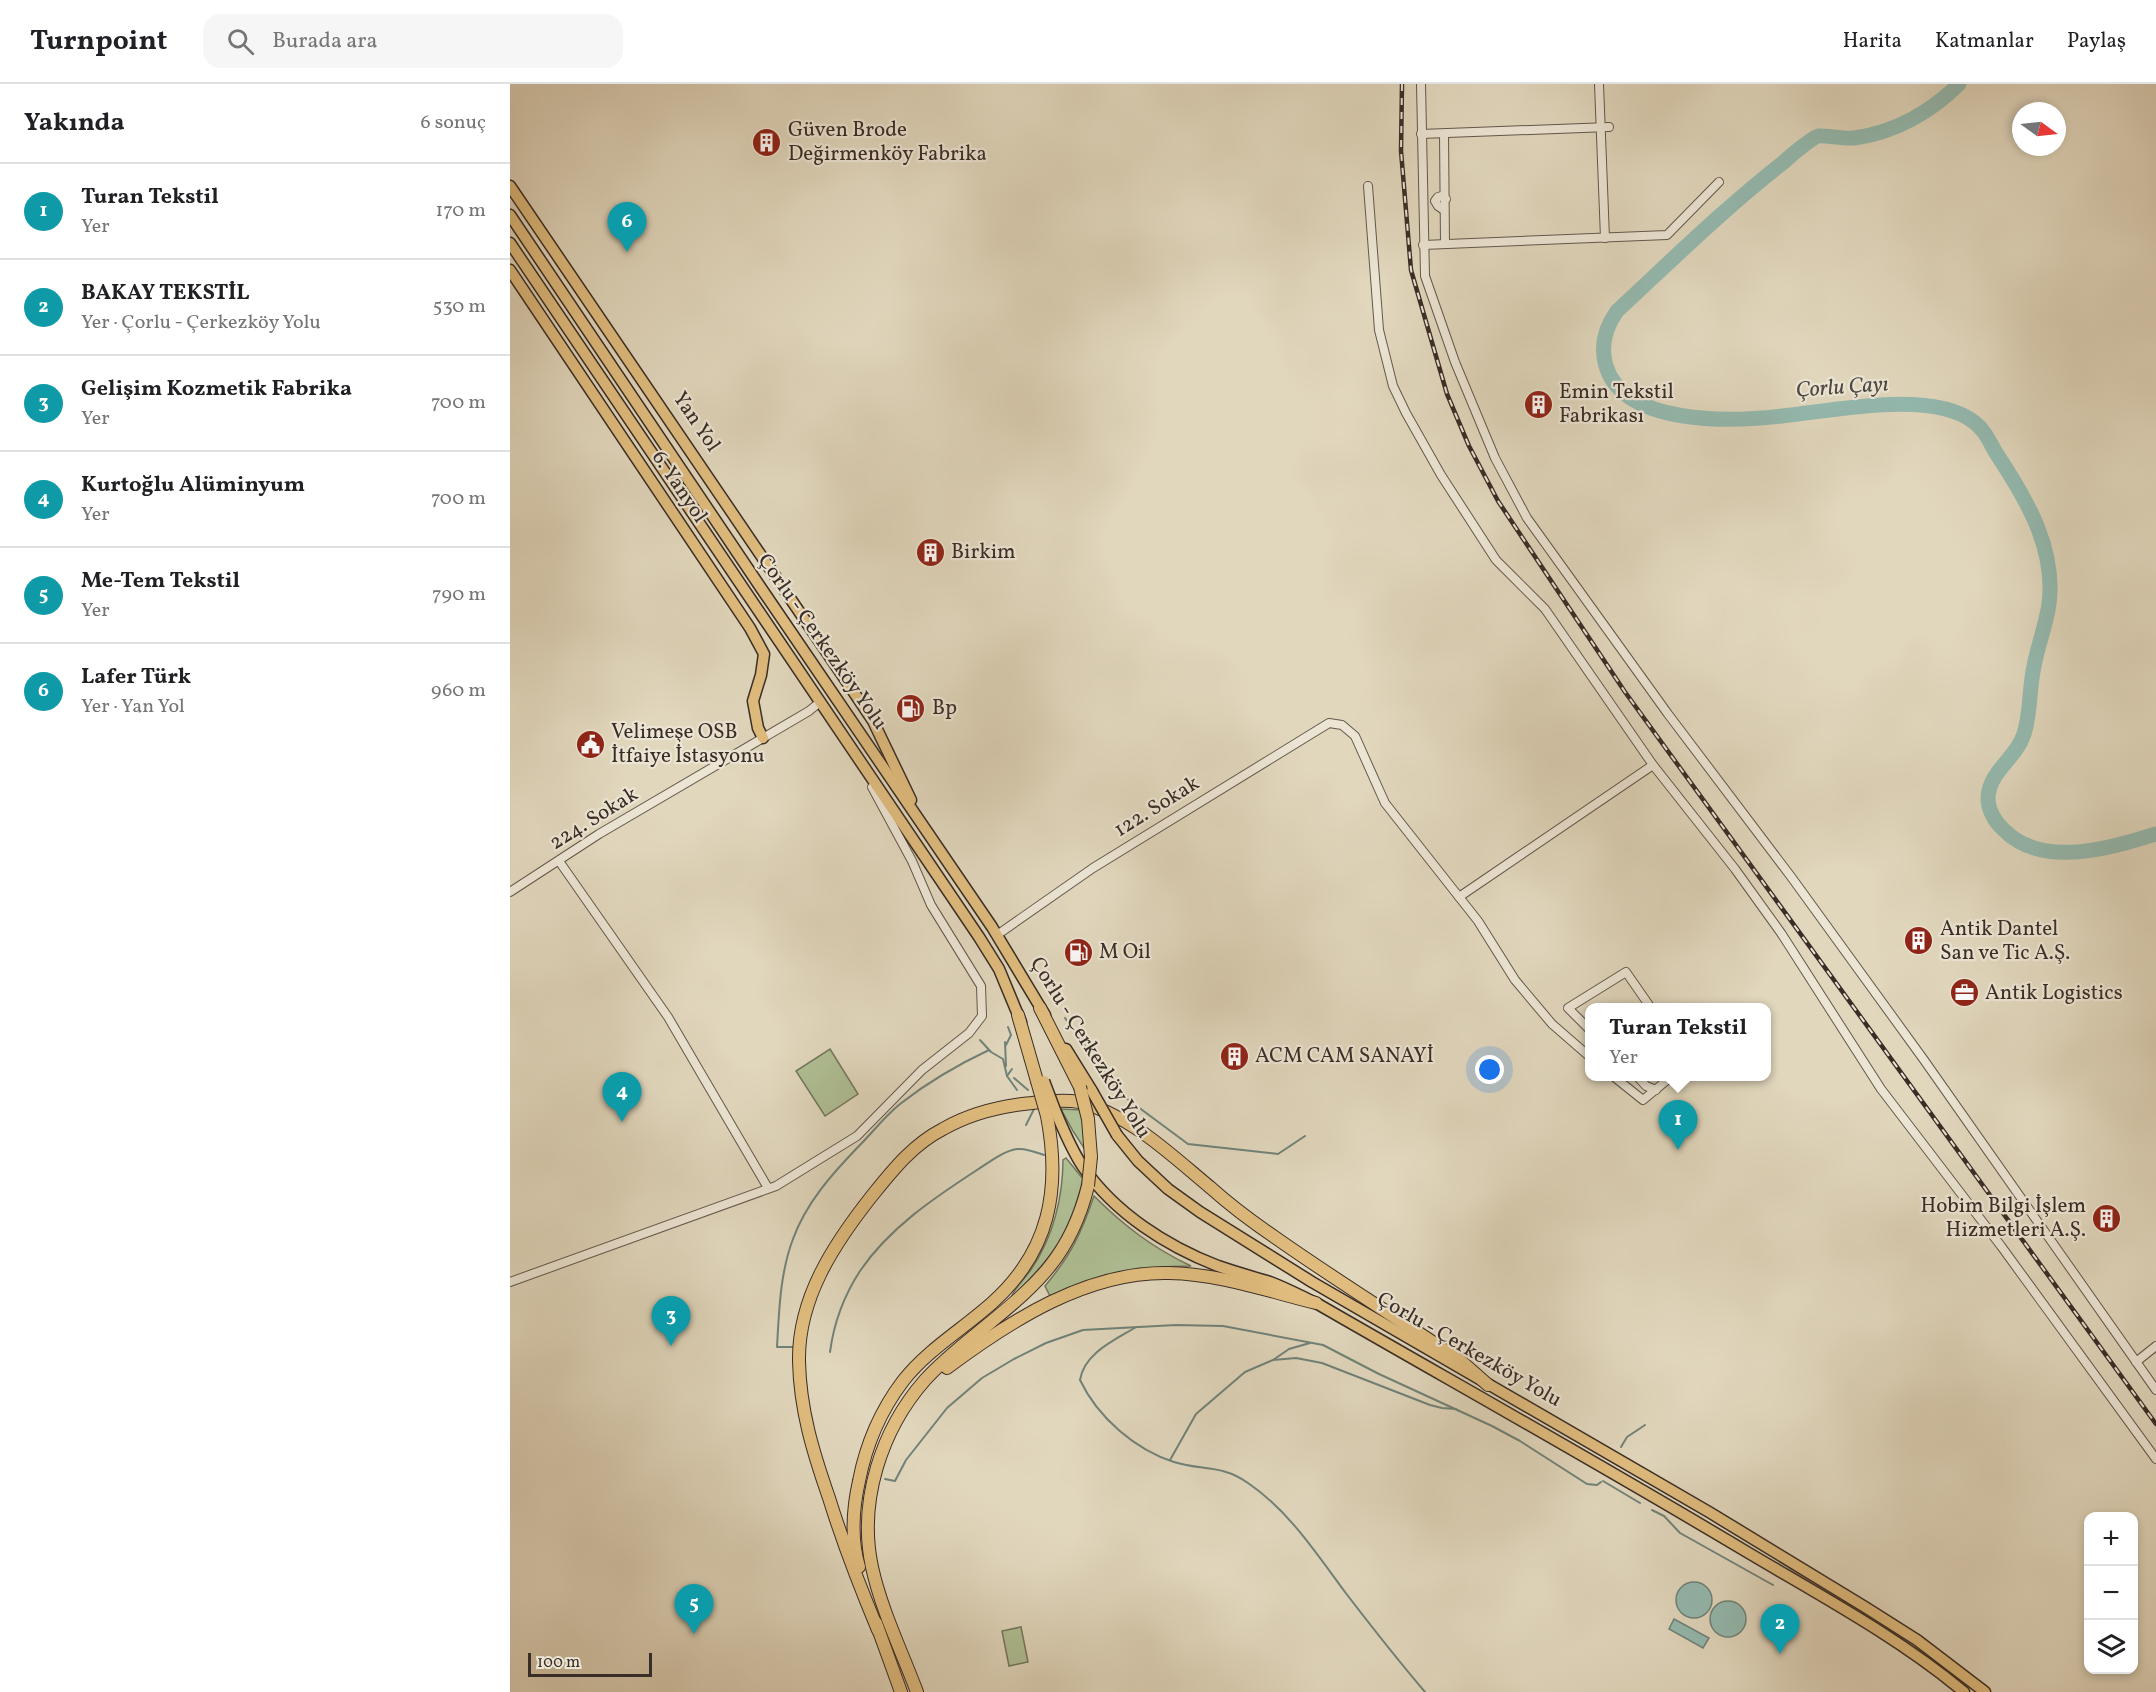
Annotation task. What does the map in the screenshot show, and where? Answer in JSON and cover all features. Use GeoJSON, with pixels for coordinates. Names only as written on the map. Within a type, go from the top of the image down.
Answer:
{"type":"FeatureCollection","features":[{"type":"Feature","properties":{"kind":"highway"},"geometry":{"type":"LineString","coordinates":[[917,1692],[879,1589],[870,1554],[872,1493],[884,1446],[894,1423],[925,1380],[1029,1291],[1052,1266],[1075,1228],[1088,1186],[1091,1157],[1086,1089],[1040,1008]]}},
{"type":"Feature","properties":{"kind":"highway"},"geometry":{"type":"LineString","coordinates":[[878,1630],[856,1558],[857,1491],[867,1450],[881,1416],[904,1381],[933,1350],[998,1296],[1030,1257],[1042,1231],[1051,1195],[1053,1155],[1051,1113],[1018,1015]]}},
{"type":"Feature","properties":{"kind":"highway"},"geometry":{"type":"LineString","coordinates":[[901,1692],[844,1544],[806,1428],[799,1356],[801,1336],[812,1295],[834,1248],[893,1170],[915,1147],[940,1130],[965,1117],[1005,1106],[1070,1101],[1095,1107],[1120,1119],[1156,1142],[1221,1197],[1276,1238],[1462,1362],[1488,1385]]}},
{"type":"Feature","properties":{"kind":"highway"},"geometry":{"type":"LineString","coordinates":[[894,1423],[941,1373],[975,1349],[1060,1298],[1112,1280],[1154,1273],[1200,1276],[1240,1283],[1316,1303]]}},
{"type":"Feature","properties":{"kind":"main road","name":"Yan Yol"},"geometry":{"type":"LineString","coordinates":[[510,186],[755,543],[873,721],[922,826]]}},
{"type":"Feature","properties":{"kind":"main road","name":"Çorlu - Çerkezköy Yolu"},"geometry":{"type":"LineString","coordinates":[[510,215],[997,935],[1040,1008]]}},
{"type":"Feature","properties":{"kind":"main road","name":"Çorlu - Çerkezköy Yolu"},"geometry":{"type":"LineString","coordinates":[[510,243],[994,961],[1018,1015]]}},
{"type":"Feature","properties":{"kind":"main road","name":"6. Yanyol"},"geometry":{"type":"LineString","coordinates":[[510,270],[765,654],[753,701],[758,728],[763,738]]}},
{"type":"Feature","properties":{"kind":"main road"},"geometry":{"type":"LineString","coordinates":[[820,702],[847,682]]}},
{"type":"Feature","properties":{"kind":"main road","name":"Çorlu - Çerkezköy Yolu"},"geometry":{"type":"LineString","coordinates":[[1086,1089],[1117,1135],[1138,1161],[1168,1189],[1200,1212],[1312,1282],[1709,1512],[1866,1607],[1917,1640],[1985,1692]]}},
{"type":"Feature","properties":{"kind":"main road","name":"Çorlu - Çerkezköy Yolu"},"geometry":{"type":"LineString","coordinates":[[1051,1113],[1098,1186],[1143,1226],[1167,1242],[1195,1256],[1272,1283],[1316,1303],[1654,1496],[1910,1651],[1964,1692]]}},
{"type":"Feature","properties":{"kind":"street"},"geometry":{"type":"LineString","coordinates":[[1421,84],[1425,276],[1455,362],[1495,458],[1527,518],[1668,714],[1917,1050],[2156,1390]]}},
{"type":"Feature","properties":{"kind":"street"},"geometry":{"type":"LineString","coordinates":[[1599,84],[1605,128],[1605,238]]}},
{"type":"Feature","properties":{"kind":"street"},"geometry":{"type":"LineString","coordinates":[[1421,134],[1605,128]]}},
{"type":"Feature","properties":{"kind":"street"},"geometry":{"type":"LineString","coordinates":[[1444,134],[1446,199],[1442,196],[1435,201],[1444,210],[1445,244]]}},
{"type":"Feature","properties":{"kind":"street"},"geometry":{"type":"LineString","coordinates":[[1423,245],[1666,235],[1719,182]]}},
{"type":"Feature","properties":{"kind":"street"},"geometry":{"type":"LineString","coordinates":[[1368,186],[1379,330],[1393,386],[1441,476],[1496,560],[1545,609],[1653,765],[1735,869],[1781,933],[1881,1089],[2001,1246],[2156,1459]]}},
{"type":"Feature","properties":{"kind":"street","name":"224. Sokak"},"geometry":{"type":"LineString","coordinates":[[510,892],[599,834],[809,711],[820,702]]}},
{"type":"Feature","properties":{"kind":"street","name":"122. Sokak"},"geometry":{"type":"LineString","coordinates":[[997,935],[1093,868],[1329,723],[1342,725],[1355,736],[1385,803],[1459,897]]}},
{"type":"Feature","properties":{"kind":"street"},"geometry":{"type":"LineString","coordinates":[[510,1282],[768,1188],[857,1136],[922,1070],[969,1033],[982,1016],[981,986],[931,905],[912,861],[859,762]]}},
{"type":"Feature","properties":{"kind":"street"},"geometry":{"type":"LineString","coordinates":[[1585,1053],[1552,1024],[1515,980],[1478,921],[1459,897],[1653,765]]}},
{"type":"Feature","properties":{"kind":"street"},"geometry":{"type":"LineString","coordinates":[[559,861],[669,1017],[768,1188]]}},
{"type":"Feature","properties":{"kind":"street"},"geometry":{"type":"LineString","coordinates":[[1585,1025],[1568,1008],[1626,972],[1648,1003]]}},
{"type":"Feature","properties":{"kind":"street"},"geometry":{"type":"LineString","coordinates":[[1618,1081],[1643,1100],[1667,1081]]}},
{"type":"Feature","properties":{"kind":"street"},"geometry":{"type":"LineString","coordinates":[[1641,1081],[1656,1090]]}},
{"type":"Feature","properties":{"kind":"street"},"geometry":{"type":"LineString","coordinates":[[2136,1362],[2156,1346]]}},
{"type":"Feature","properties":{"kind":"green space"},"geometry":{"type":"Polygon","coordinates":[[[830,1049],[858,1094],[825,1116],[796,1071],[830,1049]]]}},
{"type":"Feature","properties":{"kind":"green space"},"geometry":{"type":"Polygon","coordinates":[[[1061,1109],[1081,1110],[1086,1147],[1084,1148],[1061,1109]]]}},
{"type":"Feature","properties":{"kind":"green space"},"geometry":{"type":"Polygon","coordinates":[[[1066,1158],[1083,1179],[1072,1216],[1048,1258],[1011,1298],[1046,1243],[1059,1202],[1063,1160],[1066,1158]]]}},
{"type":"Feature","properties":{"kind":"green space"},"geometry":{"type":"Polygon","coordinates":[[[1094,1196],[1140,1236],[1191,1266],[1171,1266],[1119,1273],[1086,1282],[1050,1296],[1045,1286],[1074,1244],[1094,1196]]]}},
{"type":"Feature","properties":{"kind":"green space"},"geometry":{"type":"Polygon","coordinates":[[[1021,1627],[1028,1662],[1009,1666],[1002,1631],[1021,1627]]]}},
{"type":"Feature","properties":{"kind":"water"},"geometry":{"type":"Polygon","coordinates":[[[1694,1582],[1707,1587],[1712,1600],[1707,1613],[1694,1618],[1681,1613],[1676,1600],[1681,1587],[1694,1582]]]}},
{"type":"Feature","properties":{"kind":"water"},"geometry":{"type":"Polygon","coordinates":[[[1728,1601],[1741,1606],[1746,1619],[1741,1632],[1728,1637],[1715,1632],[1710,1619],[1715,1606],[1728,1601]]]}},
{"type":"Feature","properties":{"kind":"water"},"geometry":{"type":"Polygon","coordinates":[[[1674,1619],[1709,1638],[1703,1648],[1669,1629],[1674,1619]]]}},
{"type":"Feature","properties":{"kind":"waterway","name":"Çorlu Çayı"},"geometry":{"type":"LineString","coordinates":[[1959,84],[1936,104],[1897,126],[1854,138],[1818,136],[1796,151],[1720,215],[1617,311],[1609,324],[1605,337],[1604,359],[1617,386],[1634,400],[1656,410],[1682,416],[1709,419],[1761,418],[1854,407],[1908,404],[1933,406],[1956,412],[1974,422],[1985,434],[2029,508],[2044,545],[2050,584],[2048,612],[2032,674],[2024,734],[2015,751],[1993,780],[1988,798],[1991,811],[2001,827],[2020,842],[2037,849],[2057,852],[2098,849],[2156,834]]}},
{"type":"Feature","properties":{"kind":"waterway"},"geometry":{"type":"LineString","coordinates":[[1065,1018],[1111,1082],[1126,1098],[1188,1144],[1278,1154],[1305,1136]]}},
{"type":"Feature","properties":{"kind":"waterway"},"geometry":{"type":"LineString","coordinates":[[1006,1045],[1011,1035],[1008,1027]]}},
{"type":"Feature","properties":{"kind":"waterway"},"geometry":{"type":"LineString","coordinates":[[980,1040],[991,1052],[1003,1059],[1007,1076]]}},
{"type":"Feature","properties":{"kind":"waterway"},"geometry":{"type":"LineString","coordinates":[[1005,1042],[1006,1066]]}},
{"type":"Feature","properties":{"kind":"waterway"},"geometry":{"type":"LineString","coordinates":[[794,1347],[777,1347],[781,1293],[785,1265],[793,1239],[812,1201],[839,1168],[894,1109],[943,1074],[989,1050]]}},
{"type":"Feature","properties":{"kind":"waterway"},"geometry":{"type":"LineString","coordinates":[[1012,1069],[1007,1076],[1017,1090]]}},
{"type":"Feature","properties":{"kind":"waterway"},"geometry":{"type":"LineString","coordinates":[[1014,1078],[1028,1090]]}},
{"type":"Feature","properties":{"kind":"waterway"},"geometry":{"type":"LineString","coordinates":[[1026,1125],[1034,1109]]}},
{"type":"Feature","properties":{"kind":"waterway"},"geometry":{"type":"LineString","coordinates":[[830,1352],[840,1310],[849,1290],[872,1255],[898,1228],[945,1192],[1001,1155],[1020,1149],[1044,1155]]}},
{"type":"Feature","properties":{"kind":"waterway"},"geometry":{"type":"LineString","coordinates":[[885,1479],[895,1481],[906,1460],[947,1408],[982,1378],[1014,1359],[1046,1343],[1083,1330],[1176,1325],[1223,1326],[1323,1345],[1379,1374],[1492,1426],[1587,1484],[1597,1485],[1601,1482]]}},
{"type":"Feature","properties":{"kind":"waterway"},"geometry":{"type":"LineString","coordinates":[[1136,1327],[1110,1342],[1087,1362],[1080,1380],[1097,1407],[1132,1441],[1160,1457],[1184,1465],[1229,1473],[1263,1494],[1301,1533],[1425,1692]]}},
{"type":"Feature","properties":{"kind":"waterway"},"geometry":{"type":"LineString","coordinates":[[1170,1460],[1196,1414],[1245,1372],[1273,1360],[1289,1349],[1310,1343]]}},
{"type":"Feature","properties":{"kind":"waterway"},"geometry":{"type":"LineString","coordinates":[[1273,1360],[1296,1358],[1322,1363],[1430,1405],[1456,1409]]}},
{"type":"Feature","properties":{"kind":"waterway"},"geometry":{"type":"LineString","coordinates":[[1621,1447],[1627,1437],[1645,1425]]}},
{"type":"Feature","properties":{"kind":"waterway"},"geometry":{"type":"LineString","coordinates":[[1603,1481],[1640,1503]]}},
{"type":"Feature","properties":{"kind":"waterway"},"geometry":{"type":"LineString","coordinates":[[1652,1510],[1664,1516],[1680,1533],[1773,1585]]}},
{"type":"Feature","properties":{"kind":"railway"},"geometry":{"type":"LineString","coordinates":[[1402,84],[1401,151],[1411,270],[1447,394],[1469,446],[1498,501],[1625,692],[2156,1424]]}},
{"type":"Feature","properties":{"kind":"place","name":"Güven Brode Değirmenköy Fabrika"},"geometry":{"type":"Point","coordinates":[767,142]}},
{"type":"Feature","properties":{"kind":"place","name":"Lafer Türk"},"geometry":{"type":"Point","coordinates":[627,252]}},
{"type":"Feature","properties":{"kind":"place","name":"Emin Tekstil Fabrikası"},"geometry":{"type":"Point","coordinates":[1538,404]}},
{"type":"Feature","properties":{"kind":"place","name":"Birkim"},"geometry":{"type":"Point","coordinates":[930,552]}},
{"type":"Feature","properties":{"kind":"place","name":"Bp"},"geometry":{"type":"Point","coordinates":[911,708]}},
{"type":"Feature","properties":{"kind":"place","name":"Velimeşe OSB İtfaiye İstasyonu"},"geometry":{"type":"Point","coordinates":[590,744]}},
{"type":"Feature","properties":{"kind":"place","name":"Antik Dantel San ve Tic A.Ş."},"geometry":{"type":"Point","coordinates":[1919,941]}},
{"type":"Feature","properties":{"kind":"place","name":"M Oil"},"geometry":{"type":"Point","coordinates":[1078,952]}},
{"type":"Feature","properties":{"kind":"place","name":"Antik Logistics"},"geometry":{"type":"Point","coordinates":[1964,993]}},
{"type":"Feature","properties":{"kind":"place","name":"ACM CAM SANAYİ"},"geometry":{"type":"Point","coordinates":[1234,1056]}},
{"type":"Feature","properties":{"kind":"place","name":"Kurtoğlu Alüminyum"},"geometry":{"type":"Point","coordinates":[622,1122]}},
{"type":"Feature","properties":{"kind":"place","name":"Turan Tekstil"},"geometry":{"type":"Point","coordinates":[1678,1150]}},
{"type":"Feature","properties":{"kind":"place","name":"Hobim Bilgi İşlem Hizmetleri A.Ş."},"geometry":{"type":"Point","coordinates":[2107,1218]}},
{"type":"Feature","properties":{"kind":"place","name":"Gelişim Kozmetik Fabrika"},"geometry":{"type":"Point","coordinates":[671,1346]}},
{"type":"Feature","properties":{"kind":"place","name":"Me-Tem Tekstil"},"geometry":{"type":"Point","coordinates":[694,1634]}},
{"type":"Feature","properties":{"kind":"place","name":"BAKAY TEKSTİL"},"geometry":{"type":"Point","coordinates":[1780,1654]}}]}
